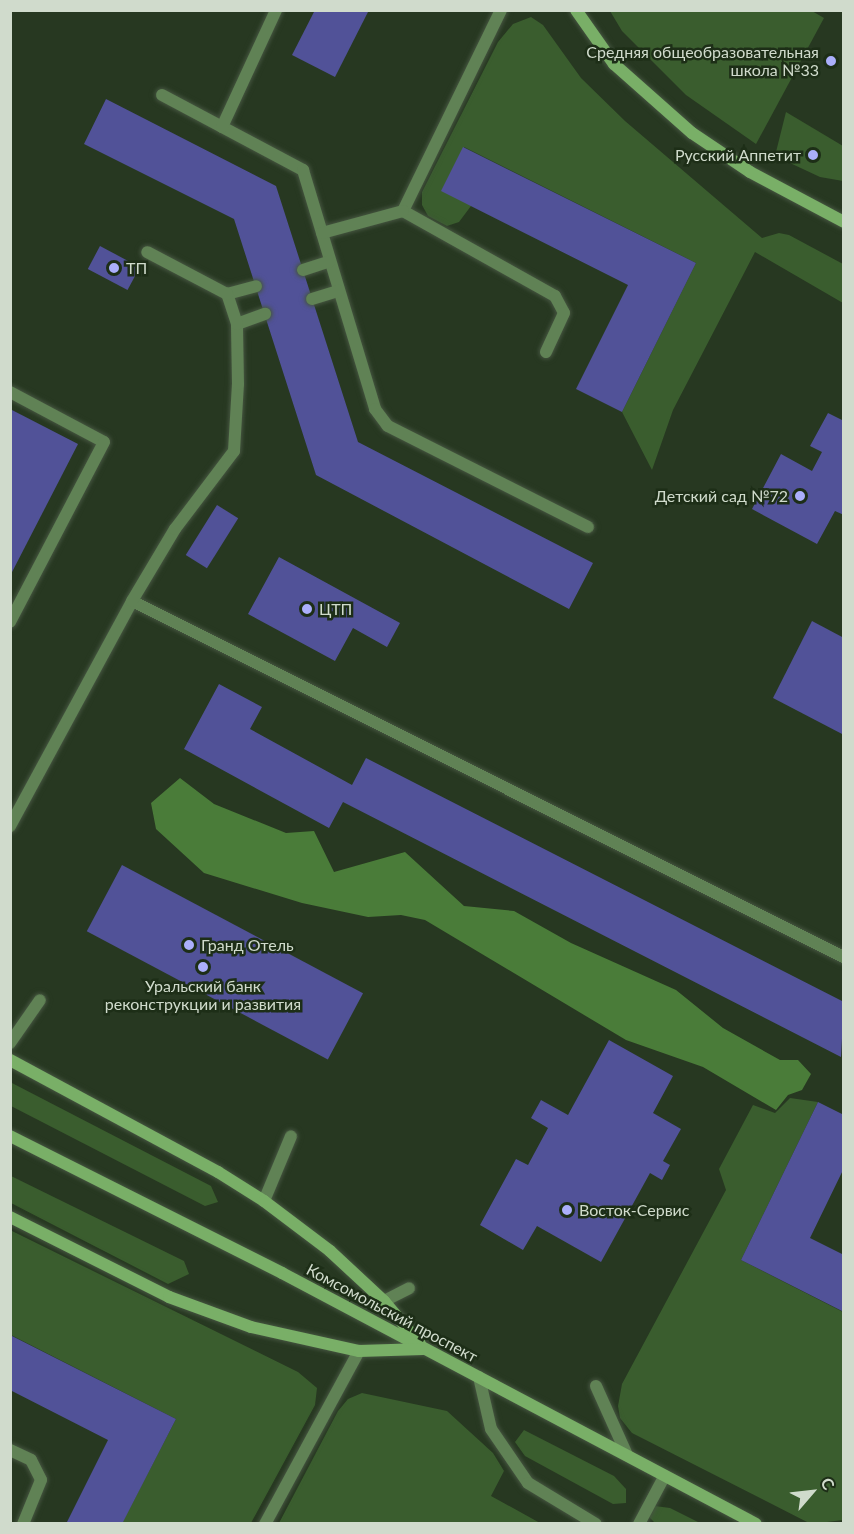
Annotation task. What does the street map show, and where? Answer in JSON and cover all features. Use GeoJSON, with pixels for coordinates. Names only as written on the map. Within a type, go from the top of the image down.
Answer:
{"type":"FeatureCollection","features":[{"type":"Feature","properties":{"kind":"main road"},"geometry":{"type":"LineString","coordinates":[[576,10],[614,64],[692,133],[750,172],[843,222]]}},
{"type":"Feature","properties":{"kind":"main road"},"geometry":{"type":"LineString","coordinates":[[10,1060],[218,1172],[264,1201],[330,1251],[384,1301],[424,1349]]}},
{"type":"Feature","properties":{"kind":"main road","name":"Комсомольский проспект"},"geometry":{"type":"LineString","coordinates":[[10,1136],[194,1229],[756,1524]]}},
{"type":"Feature","properties":{"kind":"main road"},"geometry":{"type":"LineString","coordinates":[[10,1217],[169,1297],[292,1339],[359,1351],[424,1349]]}},
{"type":"Feature","properties":{"kind":"lane"},"geometry":{"type":"LineString","coordinates":[[222,127],[276,10]]}},
{"type":"Feature","properties":{"kind":"lane"},"geometry":{"type":"LineString","coordinates":[[403,211],[501,10]]}},
{"type":"Feature","properties":{"kind":"lane"},"geometry":{"type":"LineString","coordinates":[[162,95],[303,170],[375,409],[388,426],[588,527]]}},
{"type":"Feature","properties":{"kind":"lane"},"geometry":{"type":"LineString","coordinates":[[322,233],[403,211],[555,297],[564,313],[546,352]]}},
{"type":"Feature","properties":{"kind":"lane"},"geometry":{"type":"LineString","coordinates":[[10,826],[132,601],[175,529],[234,451],[238,384],[237,324],[227,294],[147,252]]}},
{"type":"Feature","properties":{"kind":"lane"},"geometry":{"type":"LineString","coordinates":[[303,270],[330,261]]}},
{"type":"Feature","properties":{"kind":"lane"},"geometry":{"type":"LineString","coordinates":[[227,294],[256,285]]}},
{"type":"Feature","properties":{"kind":"lane"},"geometry":{"type":"LineString","coordinates":[[312,299],[339,291]]}},
{"type":"Feature","properties":{"kind":"lane"},"geometry":{"type":"LineString","coordinates":[[237,324],[265,314]]}},
{"type":"Feature","properties":{"kind":"lane"},"geometry":{"type":"LineString","coordinates":[[10,392],[104,442],[10,622]]}},
{"type":"Feature","properties":{"kind":"lane"},"geometry":{"type":"LineString","coordinates":[[132,601],[843,957]]}},
{"type":"Feature","properties":{"kind":"lane"},"geometry":{"type":"LineString","coordinates":[[10,1043],[40,1000]]}},
{"type":"Feature","properties":{"kind":"lane"},"geometry":{"type":"LineString","coordinates":[[264,1201],[291,1136]]}},
{"type":"Feature","properties":{"kind":"lane"},"geometry":{"type":"LineString","coordinates":[[384,1301],[409,1288]]}},
{"type":"Feature","properties":{"kind":"lane"},"geometry":{"type":"LineString","coordinates":[[265,1524],[359,1351]]}},
{"type":"Feature","properties":{"kind":"lane"},"geometry":{"type":"LineString","coordinates":[[478,1377],[491,1429],[528,1483],[596,1524]]}},
{"type":"Feature","properties":{"kind":"lane"},"geometry":{"type":"LineString","coordinates":[[596,1386],[627,1455]]}},
{"type":"Feature","properties":{"kind":"lane"},"geometry":{"type":"LineString","coordinates":[[10,1450],[31,1460],[41,1480],[23,1524]]}},
{"type":"Feature","properties":{"kind":"lane"},"geometry":{"type":"LineString","coordinates":[[639,1524],[664,1477]]}},
{"type":"Feature","properties":{"kind":"green space"},"geometry":{"type":"Polygon","coordinates":[[[610,11],[812,11],[824,18],[756,144],[686,95],[622,31],[610,11]]]}},
{"type":"Feature","properties":{"kind":"green space"},"geometry":{"type":"Polygon","coordinates":[[[531,17],[543,25],[581,78],[625,121],[762,238],[779,233],[789,235],[843,264],[843,303],[755,252],[673,410],[652,470],[622,412],[696,263],[464,147],[471,206],[459,222],[447,226],[428,216],[422,205],[422,192],[498,42],[513,24],[531,17]]]}},
{"type":"Feature","properties":{"kind":"green space"},"geometry":{"type":"Polygon","coordinates":[[[786,112],[843,146],[843,181],[820,177],[775,156],[786,112]]]}},
{"type":"Feature","properties":{"kind":"green space"},"geometry":{"type":"Polygon","coordinates":[[[180,778],[214,804],[286,833],[314,831],[334,872],[405,852],[464,906],[514,911],[571,943],[676,990],[723,1028],[780,1060],[798,1060],[811,1074],[802,1090],[788,1095],[776,1110],[703,1067],[626,1040],[425,920],[401,915],[368,917],[302,903],[204,873],[156,829],[151,803],[180,778]]]}},
{"type":"Feature","properties":{"kind":"green space"},"geometry":{"type":"Polygon","coordinates":[[[10,1082],[211,1186],[218,1202],[205,1206],[11,1106],[10,1082]]]}},
{"type":"Feature","properties":{"kind":"green space"},"geometry":{"type":"Polygon","coordinates":[[[790,1098],[818,1102],[741,1260],[843,1312],[843,1520],[819,1523],[809,1523],[632,1433],[620,1418],[618,1406],[622,1384],[726,1190],[719,1169],[753,1105],[775,1113],[790,1098]]]}},
{"type":"Feature","properties":{"kind":"green space"},"geometry":{"type":"Polygon","coordinates":[[[11,1176],[184,1261],[189,1274],[168,1284],[11,1203],[11,1176]]]}},
{"type":"Feature","properties":{"kind":"green space"},"geometry":{"type":"Polygon","coordinates":[[[10,1230],[298,1372],[317,1388],[315,1405],[251,1523],[122,1523],[176,1419],[11,1335],[10,1230]]]}},
{"type":"Feature","properties":{"kind":"green space"},"geometry":{"type":"Polygon","coordinates":[[[362,1393],[447,1411],[493,1453],[504,1471],[491,1496],[540,1523],[279,1523],[338,1411],[348,1399],[362,1393]]]}},
{"type":"Feature","properties":{"kind":"green space"},"geometry":{"type":"Polygon","coordinates":[[[524,1430],[614,1476],[626,1489],[626,1503],[613,1504],[525,1456],[515,1442],[524,1430]]]}},
{"type":"Feature","properties":{"kind":"green space"},"geometry":{"type":"Polygon","coordinates":[[[655,1506],[670,1508],[700,1523],[655,1523],[648,1516],[655,1506]]]}},
{"type":"Feature","properties":{"kind":"building"},"geometry":{"type":"Polygon","coordinates":[[[315,10],[369,10],[335,77],[292,55],[315,10]]]}},
{"type":"Feature","properties":{"kind":"building"},"geometry":{"type":"Polygon","coordinates":[[[106,99],[276,186],[358,442],[593,563],[569,609],[316,475],[234,219],[84,144],[106,99]]]}},
{"type":"Feature","properties":{"kind":"building"},"geometry":{"type":"Polygon","coordinates":[[[463,147],[696,263],[622,412],[576,389],[628,285],[441,191],[463,147]]]}},
{"type":"Feature","properties":{"kind":"building","name":"ТП"},"geometry":{"type":"Polygon","coordinates":[[[100,246],[140,267],[128,290],[88,269],[100,246]]]}},
{"type":"Feature","properties":{"kind":"building"},"geometry":{"type":"Polygon","coordinates":[[[10,409],[78,444],[10,576],[10,409]]]}},
{"type":"Feature","properties":{"kind":"building"},"geometry":{"type":"Polygon","coordinates":[[[828,413],[844,421],[844,515],[835,511],[817,544],[752,509],[781,454],[812,471],[822,452],[810,446],[828,413]]]}},
{"type":"Feature","properties":{"kind":"building"},"geometry":{"type":"Polygon","coordinates":[[[217,505],[238,518],[207,568],[186,555],[217,505]]]}},
{"type":"Feature","properties":{"kind":"building","name":"ЦТП"},"geometry":{"type":"Polygon","coordinates":[[[279,557],[400,623],[387,647],[353,628],[335,661],[248,614],[279,557]]]}},
{"type":"Feature","properties":{"kind":"building"},"geometry":{"type":"Polygon","coordinates":[[[812,621],[844,638],[844,735],[773,698],[812,621]]]}},
{"type":"Feature","properties":{"kind":"building"},"geometry":{"type":"Polygon","coordinates":[[[219,684],[262,707],[250,729],[352,785],[366,758],[844,1002],[841,1057],[343,802],[329,828],[184,749],[219,684]]]}},
{"type":"Feature","properties":{"kind":"building"},"geometry":{"type":"Polygon","coordinates":[[[122,865],[363,993],[328,1059],[87,931],[122,865]]]}},
{"type":"Feature","properties":{"kind":"building"},"geometry":{"type":"Polygon","coordinates":[[[609,1040],[673,1076],[653,1113],[681,1129],[663,1161],[670,1165],[662,1180],[650,1173],[601,1262],[537,1226],[523,1250],[480,1225],[516,1159],[528,1165],[548,1128],[531,1118],[541,1100],[568,1115],[609,1040]]]}},
{"type":"Feature","properties":{"kind":"building"},"geometry":{"type":"Polygon","coordinates":[[[818,1102],[844,1115],[844,1168],[810,1238],[844,1255],[844,1312],[741,1260],[818,1102]]]}},
{"type":"Feature","properties":{"kind":"building"},"geometry":{"type":"Polygon","coordinates":[[[10,1335],[176,1419],[122,1524],[66,1524],[108,1440],[10,1390],[10,1335]]]}},
{"type":"Feature","properties":{"kind":"place","name":"Средняя общеобразовательная школа №33"},"geometry":{"type":"Point","coordinates":[831,61]}},
{"type":"Feature","properties":{"kind":"place","name":"Русский Аппетит"},"geometry":{"type":"Point","coordinates":[813,155]}},
{"type":"Feature","properties":{"kind":"place","name":"ТП"},"geometry":{"type":"Point","coordinates":[114,268]}},
{"type":"Feature","properties":{"kind":"place","name":"Детский сад №72"},"geometry":{"type":"Point","coordinates":[800,496]}},
{"type":"Feature","properties":{"kind":"place","name":"ЦТП"},"geometry":{"type":"Point","coordinates":[307,609]}},
{"type":"Feature","properties":{"kind":"place","name":"Гранд Отель"},"geometry":{"type":"Point","coordinates":[189,945]}},
{"type":"Feature","properties":{"kind":"place","name":"Уральский банк реконструкции и развития"},"geometry":{"type":"Point","coordinates":[203,967]}},
{"type":"Feature","properties":{"kind":"place","name":"Восток-Сервис"},"geometry":{"type":"Point","coordinates":[567,1210]}}]}
